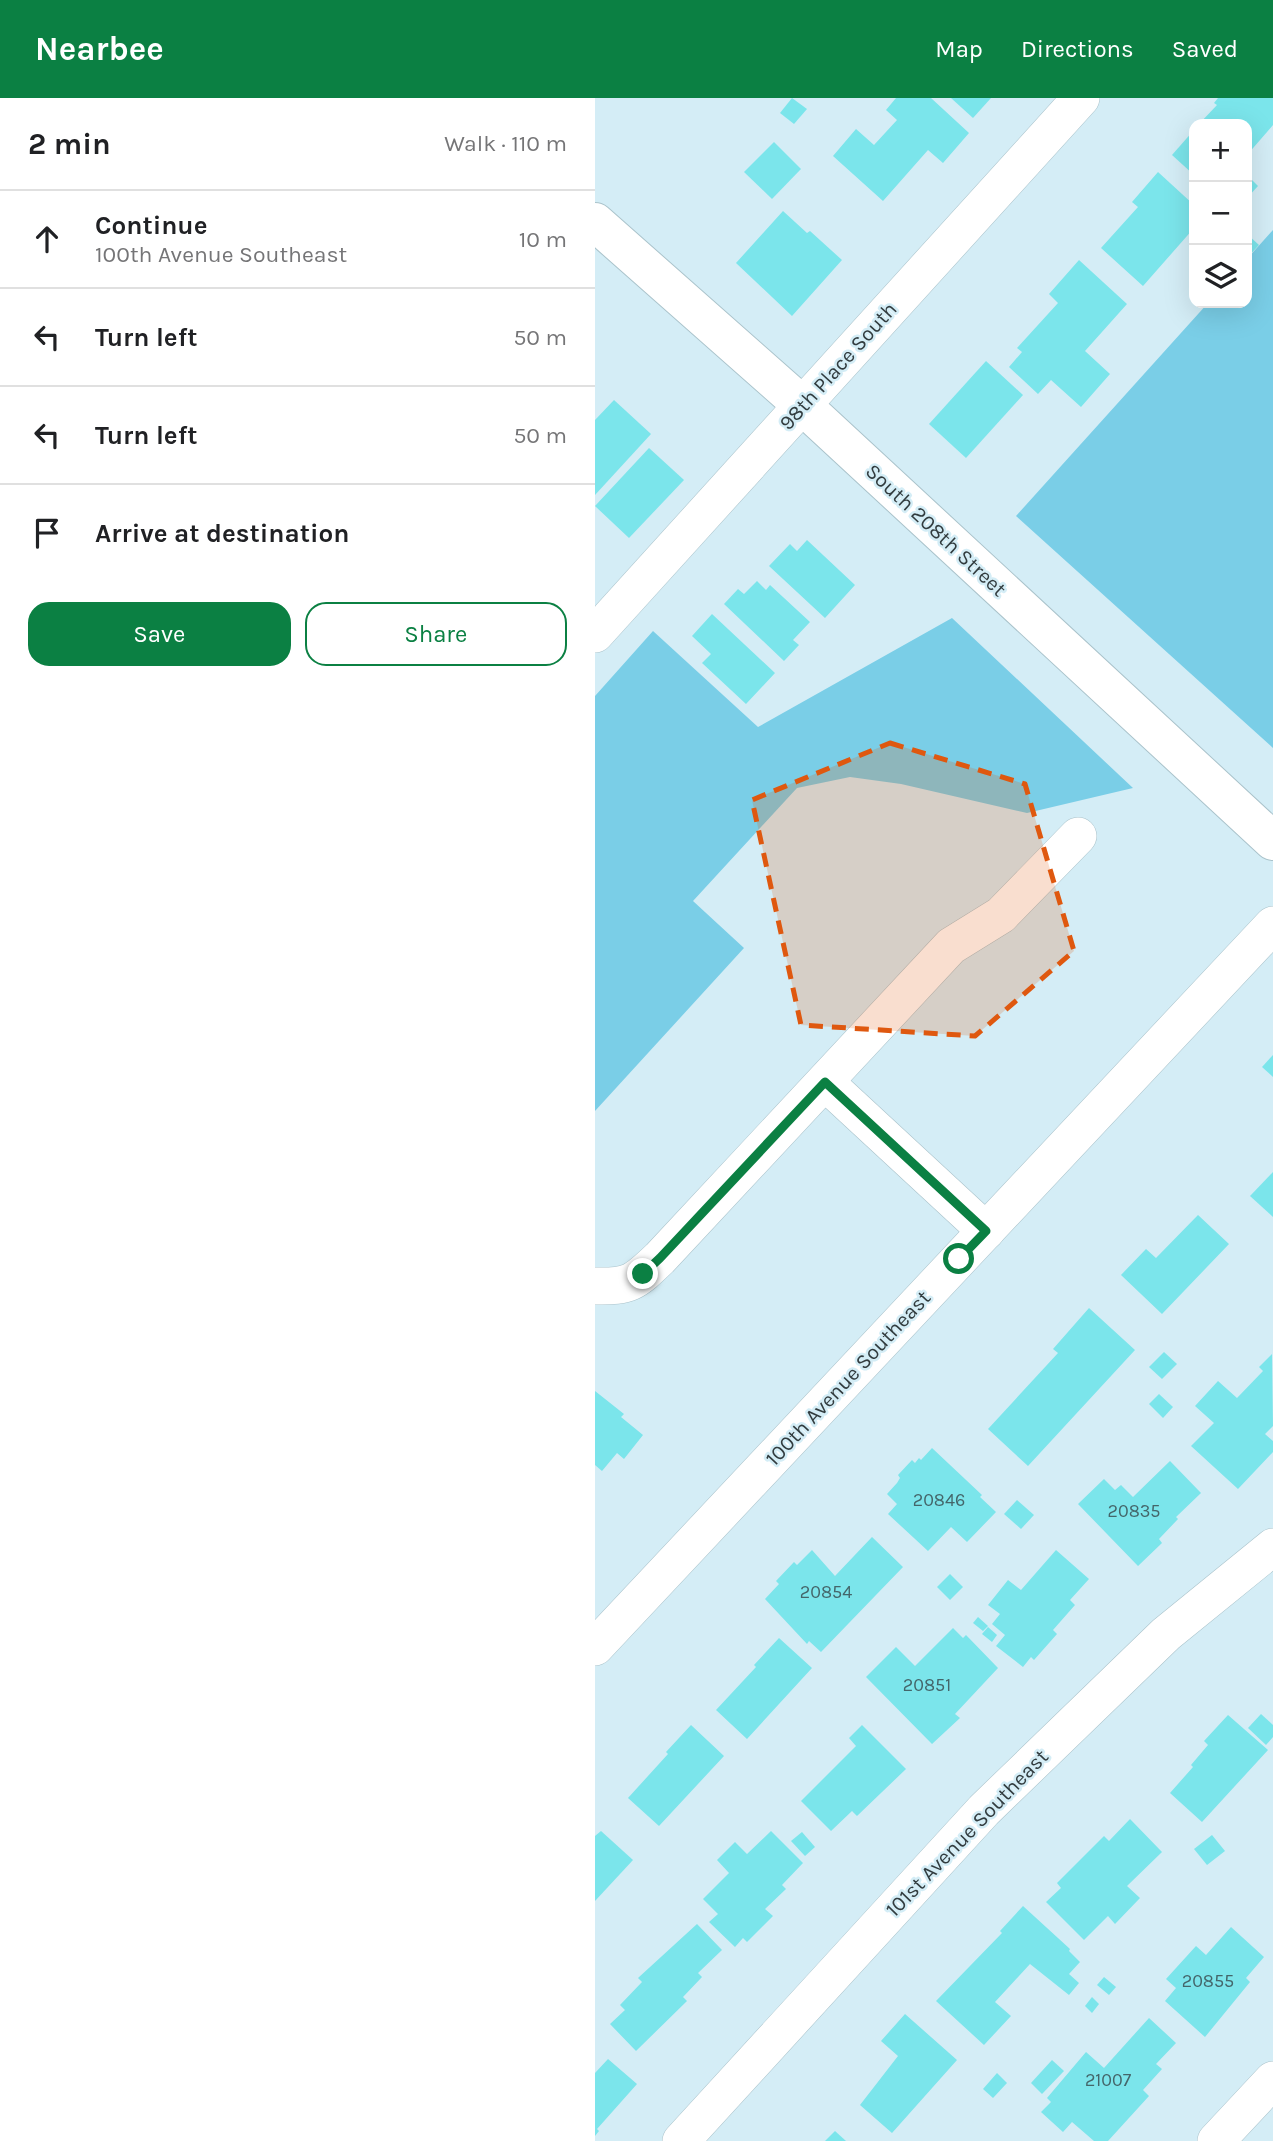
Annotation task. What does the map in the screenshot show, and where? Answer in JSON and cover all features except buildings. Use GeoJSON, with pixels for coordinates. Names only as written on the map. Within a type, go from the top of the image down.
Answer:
{"type":"FeatureCollection","features":[{"type":"Feature","properties":{"kind":"main road","name":"South 208th Street"},"geometry":{"type":"LineString","coordinates":[[595,222],[801,405],[1273,841]]}},
{"type":"Feature","properties":{"kind":"street","name":"98th Place South"},"geometry":{"type":"LineString","coordinates":[[601,615],[801,405],[1081,98]]}},
{"type":"Feature","properties":{"kind":"street"},"geometry":{"type":"LineString","coordinates":[[608,1287],[643,1274],[660,1258],[951,946],[1001,915],[1078,836]]}},
{"type":"Feature","properties":{"kind":"street","name":"100th Avenue Southeast"},"geometry":{"type":"LineString","coordinates":[[595,1647],[1273,925]]}},
{"type":"Feature","properties":{"kind":"street"},"geometry":{"type":"LineString","coordinates":[[825,1082],[986,1231]]}},
{"type":"Feature","properties":{"kind":"street","name":"101st Avenue Southeast"},"geometry":{"type":"LineString","coordinates":[[681,2141],[984,1810],[1166,1634],[1273,1546]]}},
{"type":"Feature","properties":{"kind":"street"},"geometry":{"type":"LineString","coordinates":[[1216,2141],[1273,2080]]}},
{"type":"Feature","properties":{"kind":"highlighted area"},"geometry":{"type":"Polygon","coordinates":[[[890,743],[1025,784],[1074,951],[975,1036],[801,1025],[752,800],[890,743]]]}},
{"type":"Feature","properties":{"kind":"shaded area"},"geometry":{"type":"Polygon","coordinates":[[[1273,230],[1273,748],[1016,516],[1203,308],[1252,308],[1252,253],[1273,230]]]}},
{"type":"Feature","properties":{"kind":"shaded area"},"geometry":{"type":"Polygon","coordinates":[[[952,618],[1133,788],[1027,813],[901,784],[850,777],[797,788],[693,901],[744,948],[595,1111],[595,696],[653,631],[758,727],[952,618]]]}},
{"type":"Feature","properties":{"kind":"route"},"geometry":{"type":"LineString","coordinates":[[643,1274],[825,1082],[986,1231],[959,1259]]}}]}
